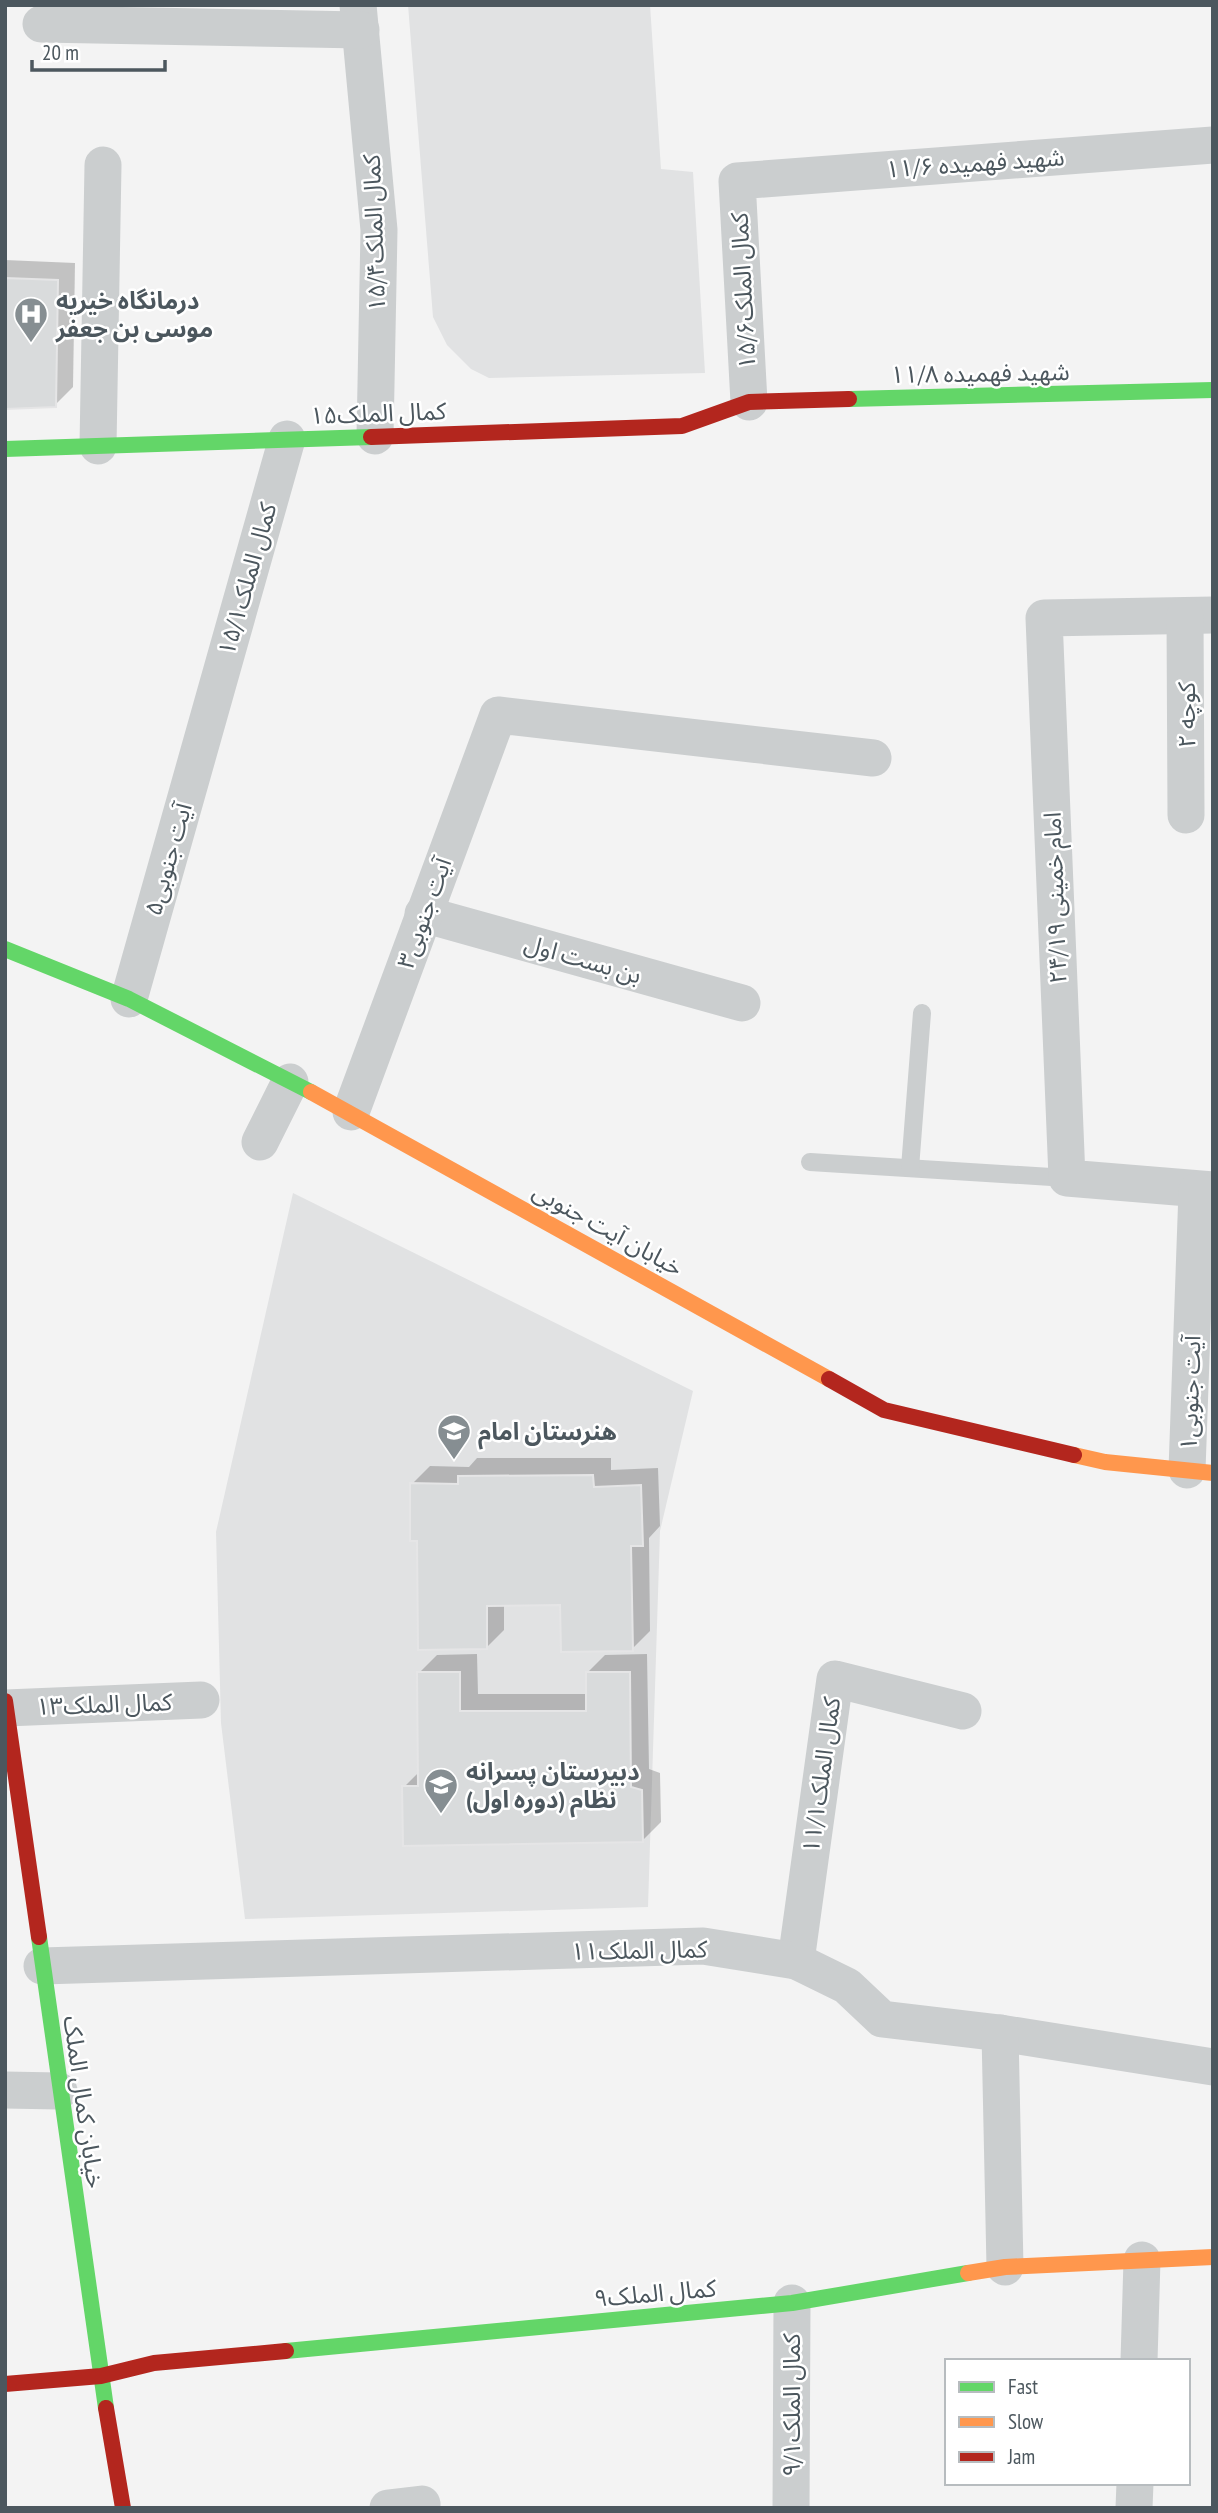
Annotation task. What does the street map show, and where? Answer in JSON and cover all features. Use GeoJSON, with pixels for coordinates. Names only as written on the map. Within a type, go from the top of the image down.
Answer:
{"type":"FeatureCollection","features":[{"type":"Feature","properties":{"kind":"street"},"geometry":{"type":"LineString","coordinates":[[41,24],[360,18]]}},
{"type":"Feature","properties":{"kind":"street","name":"کمال الملک۱۵/۴"},"geometry":{"type":"LineString","coordinates":[[360,18],[379,230],[375,436]]}},
{"type":"Feature","properties":{"kind":"street","name":"شهید فهمیده ۱۱/۶"},"geometry":{"type":"LineString","coordinates":[[737,181],[1213,145]]}},
{"type":"Feature","properties":{"kind":"street"},"geometry":{"type":"LineString","coordinates":[[98,446],[103,165]]}},
{"type":"Feature","properties":{"kind":"street","name":"کمال الملک۱۵/۶"},"geometry":{"type":"LineString","coordinates":[[737,181],[749,402]]}},
{"type":"Feature","properties":{"kind":"street","name":"شهید فهمیده ۱۱/۸"},"geometry":{"type":"LineString","coordinates":[[749,402],[1213,390]]}},
{"type":"Feature","properties":{"kind":"street","name":"کمال الملک۱۵"},"geometry":{"type":"LineString","coordinates":[[5,449],[682,426],[749,402]]}},
{"type":"Feature","properties":{"kind":"street","name":"کمال الملک۱۵/۱"},"geometry":{"type":"LineString","coordinates":[[208,719],[287,439]]}},
{"type":"Feature","properties":{"kind":"street","name":"امام خمینی ۲۴/۱۹"},"geometry":{"type":"LineString","coordinates":[[1067,1178],[1044,618],[1199,616]]}},
{"type":"Feature","properties":{"kind":"street","name":"کوچه ۲"},"geometry":{"type":"LineString","coordinates":[[1186,815],[1199,616]]}},
{"type":"Feature","properties":{"kind":"street","name":"آیت جنوبی۳"},"geometry":{"type":"LineString","coordinates":[[351,1112],[498,715],[873,758]]}},
{"type":"Feature","properties":{"kind":"street","name":"آیت جنوبی۵"},"geometry":{"type":"LineString","coordinates":[[129,999],[208,719]]}},
{"type":"Feature","properties":{"kind":"street","name":"بن بست اول"},"geometry":{"type":"LineString","coordinates":[[424,914],[742,1003]]}},
{"type":"Feature","properties":{"kind":"street","name":"خیابان آیت جنوبی"},"geometry":{"type":"LineString","coordinates":[[5,949],[129,999],[351,1112],[884,1410],[1105,1462],[1200,1472]]}},
{"type":"Feature","properties":{"kind":"street"},"geometry":{"type":"LineString","coordinates":[[260,1142],[290,1082]]}},
{"type":"Feature","properties":{"kind":"street"},"geometry":{"type":"LineString","coordinates":[[1067,1178],[1205,1190]]}},
{"type":"Feature","properties":{"kind":"street","name":"آیت جنوبی۱"},"geometry":{"type":"LineString","coordinates":[[1200,1472],[1205,1190]]}},
{"type":"Feature","properties":{"kind":"street","name":"کمال الملک۱۱/۱"},"geometry":{"type":"LineString","coordinates":[[796,1961],[835,1679],[963,1711]]}},
{"type":"Feature","properties":{"kind":"street","name":"کمال الملک۱۳"},"geometry":{"type":"LineString","coordinates":[[6,1705],[201,1700]]}},
{"type":"Feature","properties":{"kind":"street","name":"خیابان کمال الملک"},"geometry":{"type":"LineString","coordinates":[[6,1705],[100,2376],[122,2508]]}},
{"type":"Feature","properties":{"kind":"street","name":"کمال الملک۱۱"},"geometry":{"type":"LineString","coordinates":[[42,1966],[703,1946],[796,1961],[847,1986],[882,2019],[1213,2067]]}},
{"type":"Feature","properties":{"kind":"street"},"geometry":{"type":"LineString","coordinates":[[1000,2034],[1005,2267]]}},
{"type":"Feature","properties":{"kind":"street"},"geometry":{"type":"LineString","coordinates":[[5,2090],[59,2091]]}},
{"type":"Feature","properties":{"kind":"street","name":"کمال الملک۹"},"geometry":{"type":"LineString","coordinates":[[5,2384],[100,2376],[154,2363],[792,2303],[1005,2267],[1213,2257]]}},
{"type":"Feature","properties":{"kind":"street"},"geometry":{"type":"LineString","coordinates":[[1139,2359],[1142,2260]]}},
{"type":"Feature","properties":{"kind":"street","name":"کمال الملک۹/۱"},"geometry":{"type":"LineString","coordinates":[[791,2508],[792,2303]]}},
{"type":"Feature","properties":{"kind":"street"},"geometry":{"type":"LineString","coordinates":[[1135,2485],[1135,2508]]}},
{"type":"Feature","properties":{"kind":"street"},"geometry":{"type":"LineString","coordinates":[[388,2508],[422,2504],[422,2508]]}},
{"type":"Feature","properties":{"kind":"lane"},"geometry":{"type":"LineString","coordinates":[[910,1168],[922,1013]]}},
{"type":"Feature","properties":{"kind":"lane"},"geometry":{"type":"LineString","coordinates":[[810,1162],[1067,1178]]}},
{"type":"Feature","properties":{"kind":"shaded area"},"geometry":{"type":"Polygon","coordinates":[[[408,5],[650,5],[661,169],[693,172],[705,373],[489,378],[471,369],[447,345],[433,317],[408,5]]]}},
{"type":"Feature","properties":{"kind":"shaded area"},"geometry":{"type":"Polygon","coordinates":[[[293,1193],[693,1391],[660,1531],[648,1907],[245,1919],[221,1723],[216,1532],[293,1193]]]}},
{"type":"Feature","properties":{"kind":"building","name":"درمانگاه خیریه موسی بن جعفر"},"geometry":{"type":"Polygon","coordinates":[[[5,278],[58,280],[56,407],[5,409],[5,278]]]}},
{"type":"Feature","properties":{"kind":"building"},"geometry":{"type":"Polygon","coordinates":[[[593,1475],[594,1487],[641,1485],[643,1546],[631,1546],[633,1651],[561,1652],[560,1605],[487,1606],[487,1649],[418,1650],[417,1541],[410,1541],[410,1483],[458,1484],[458,1476],[593,1475]]]}},
{"type":"Feature","properties":{"kind":"building"},"geometry":{"type":"Polygon","coordinates":[[[417,1672],[460,1672],[460,1711],[586,1711],[586,1672],[630,1672],[631,1787],[642,1790],[643,1842],[403,1846],[402,1786],[418,1786],[417,1672]]]}},
{"type":"Feature","properties":{"kind":"traffic: fast"},"geometry":{"type":"LineString","coordinates":[[849,399],[1213,390]]}},
{"type":"Feature","properties":{"kind":"traffic: fast"},"geometry":{"type":"LineString","coordinates":[[5,449],[371,437]]}},
{"type":"Feature","properties":{"kind":"traffic: fast"},"geometry":{"type":"LineString","coordinates":[[5,949],[129,999],[311,1092]]}},
{"type":"Feature","properties":{"kind":"traffic: fast"},"geometry":{"type":"LineString","coordinates":[[39,1937],[106,2408]]}},
{"type":"Feature","properties":{"kind":"traffic: fast"},"geometry":{"type":"LineString","coordinates":[[286,2351],[792,2303],[968,2273]]}},
{"type":"Feature","properties":{"kind":"traffic: slow"},"geometry":{"type":"LineString","coordinates":[[311,1092],[829,1379]]}},
{"type":"Feature","properties":{"kind":"traffic: slow"},"geometry":{"type":"LineString","coordinates":[[1074,1455],[1105,1462],[1213,1473]]}},
{"type":"Feature","properties":{"kind":"traffic: slow"},"geometry":{"type":"LineString","coordinates":[[968,2273],[1005,2267],[1213,2257]]}},
{"type":"Feature","properties":{"kind":"traffic: jam"},"geometry":{"type":"LineString","coordinates":[[371,437],[682,426],[749,402],[849,399]]}},
{"type":"Feature","properties":{"kind":"traffic: jam"},"geometry":{"type":"LineString","coordinates":[[829,1379],[884,1410],[1074,1455]]}},
{"type":"Feature","properties":{"kind":"traffic: jam"},"geometry":{"type":"LineString","coordinates":[[5,1701],[39,1937]]}},
{"type":"Feature","properties":{"kind":"traffic: jam"},"geometry":{"type":"LineString","coordinates":[[5,2384],[101,2376],[154,2363],[286,2351]]}},
{"type":"Feature","properties":{"kind":"traffic: jam"},"geometry":{"type":"LineString","coordinates":[[106,2408],[123,2508]]}},
{"type":"Feature","properties":{"kind":"place","name":"درمانگاه خیریه موسی بن جعفر"},"geometry":{"type":"Point","coordinates":[31,344]}},
{"type":"Feature","properties":{"kind":"place","name":"هنرستان امام"},"geometry":{"type":"Point","coordinates":[454,1461]}},
{"type":"Feature","properties":{"kind":"place","name":"دبیرستان پسرانه نظام (دوره اول)"},"geometry":{"type":"Point","coordinates":[441,1815]}}]}
